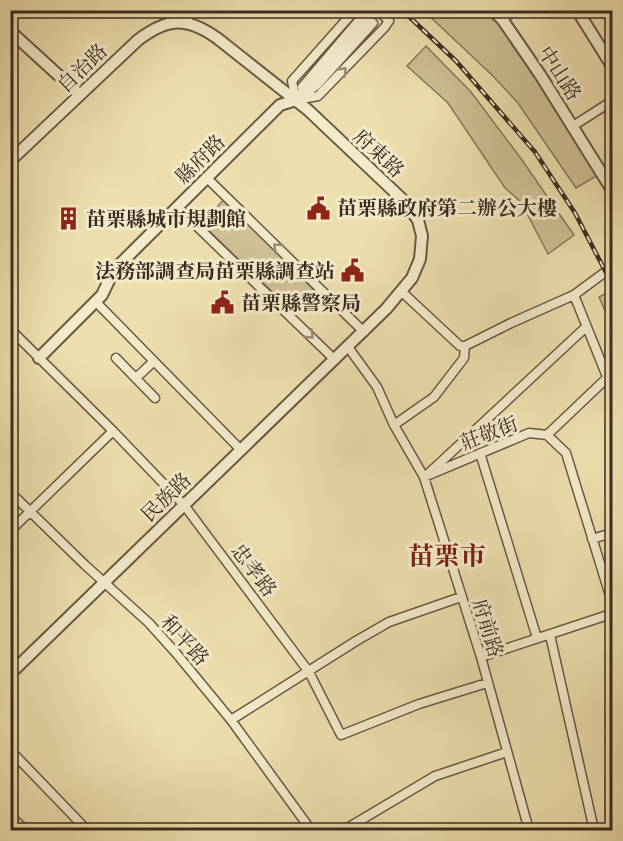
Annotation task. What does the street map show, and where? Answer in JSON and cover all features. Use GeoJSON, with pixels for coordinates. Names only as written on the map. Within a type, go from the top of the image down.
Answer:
{"type":"FeatureCollection","features":[{"type":"Feature","properties":{"kind":"street"},"geometry":{"type":"LineString","coordinates":[[184,10],[189,24]]}},
{"type":"Feature","properties":{"kind":"street"},"geometry":{"type":"LineString","coordinates":[[355,10],[292,81],[296,100],[318,96],[384,28],[389,21],[378,10]]}},
{"type":"Feature","properties":{"kind":"street","name":"中山路"},"geometry":{"type":"LineString","coordinates":[[492,10],[502,19],[573,126],[612,190]]}},
{"type":"Feature","properties":{"kind":"street"},"geometry":{"type":"LineString","coordinates":[[502,19],[516,10]]}},
{"type":"Feature","properties":{"kind":"street"},"geometry":{"type":"LineString","coordinates":[[577,10],[612,66]]}},
{"type":"Feature","properties":{"kind":"street","name":"縣府路"},"geometry":{"type":"LineString","coordinates":[[39,358],[102,295],[114,270],[280,105],[296,100],[369,19]]}},
{"type":"Feature","properties":{"kind":"street","name":"自治路"},"geometry":{"type":"LineString","coordinates":[[10,161],[138,40],[155,27],[172,22],[189,24]]}},
{"type":"Feature","properties":{"kind":"street","name":"府東路"},"geometry":{"type":"LineString","coordinates":[[189,24],[204,29],[217,38],[296,100],[402,199],[418,220],[422,236],[420,259],[412,278],[402,292],[348,347]]}},
{"type":"Feature","properties":{"kind":"street"},"geometry":{"type":"LineString","coordinates":[[10,32],[80,94]]}},
{"type":"Feature","properties":{"kind":"street"},"geometry":{"type":"LineString","coordinates":[[573,126],[612,100]]}},
{"type":"Feature","properties":{"kind":"street"},"geometry":{"type":"LineString","coordinates":[[207,178],[364,332]]}},
{"type":"Feature","properties":{"kind":"street"},"geometry":{"type":"LineString","coordinates":[[177,207],[335,360]]}},
{"type":"Feature","properties":{"kind":"street"},"geometry":{"type":"LineString","coordinates":[[402,292],[460,346],[465,346],[511,322],[574,295],[612,267]]}},
{"type":"Feature","properties":{"kind":"street"},"geometry":{"type":"LineString","coordinates":[[574,295],[612,389]]}},
{"type":"Feature","properties":{"kind":"street"},"geometry":{"type":"LineString","coordinates":[[95,301],[241,450]]}},
{"type":"Feature","properties":{"kind":"street"},"geometry":{"type":"LineString","coordinates":[[424,477],[586,327]]}},
{"type":"Feature","properties":{"kind":"street","name":"忠孝路"},"geometry":{"type":"LineString","coordinates":[[10,329],[184,505],[309,672],[341,735],[419,704],[487,683]]}},
{"type":"Feature","properties":{"kind":"street"},"geometry":{"type":"LineString","coordinates":[[394,425],[434,397],[464,358],[465,346]]}},
{"type":"Feature","properties":{"kind":"street","name":"民族路"},"geometry":{"type":"LineString","coordinates":[[10,674],[348,347]]}},
{"type":"Feature","properties":{"kind":"street","name":"府前路"},"geometry":{"type":"LineString","coordinates":[[348,347],[377,387],[394,425],[424,477],[481,657],[529,831]]}},
{"type":"Feature","properties":{"kind":"street"},"geometry":{"type":"LineString","coordinates":[[116,358],[155,398]]}},
{"type":"Feature","properties":{"kind":"street"},"geometry":{"type":"LineString","coordinates":[[136,378],[154,361]]}},
{"type":"Feature","properties":{"kind":"street"},"geometry":{"type":"LineString","coordinates":[[547,435],[608,377]]}},
{"type":"Feature","properties":{"kind":"street"},"geometry":{"type":"LineString","coordinates":[[10,531],[113,431]]}},
{"type":"Feature","properties":{"kind":"street","name":"莊敬街"},"geometry":{"type":"LineString","coordinates":[[424,477],[529,434],[547,435],[566,453],[612,599],[612,618]]}},
{"type":"Feature","properties":{"kind":"street"},"geometry":{"type":"LineString","coordinates":[[480,453],[537,638]]}},
{"type":"Feature","properties":{"kind":"street","name":"和平路"},"geometry":{"type":"LineString","coordinates":[[10,492],[149,623],[231,720],[311,831]]}},
{"type":"Feature","properties":{"kind":"street"},"geometry":{"type":"LineString","coordinates":[[592,539],[612,533]]}},
{"type":"Feature","properties":{"kind":"street"},"geometry":{"type":"LineString","coordinates":[[231,720],[389,622],[461,597]]}},
{"type":"Feature","properties":{"kind":"street"},"geometry":{"type":"LineString","coordinates":[[481,657],[537,638],[612,618]]}},
{"type":"Feature","properties":{"kind":"street"},"geometry":{"type":"LineString","coordinates":[[550,635],[594,831]]}},
{"type":"Feature","properties":{"kind":"street"},"geometry":{"type":"LineString","coordinates":[[10,750],[87,831]]}},
{"type":"Feature","properties":{"kind":"street"},"geometry":{"type":"LineString","coordinates":[[345,830],[435,776],[507,752]]}},
{"type":"Feature","properties":{"kind":"street"},"geometry":{"type":"LineString","coordinates":[[600,831],[612,827]]}},
{"type":"Feature","properties":{"kind":"shaded area"},"geometry":{"type":"Polygon","coordinates":[[[424,11],[484,11],[500,24],[598,175],[576,188],[518,103],[493,76],[424,11]]]}},
{"type":"Feature","properties":{"kind":"shaded area"},"geometry":{"type":"Polygon","coordinates":[[[426,46],[471,92],[574,235],[548,254],[521,202],[505,188],[448,103],[407,66],[426,46]]]}},
{"type":"Feature","properties":{"kind":"shaded area"},"geometry":{"type":"Polygon","coordinates":[[[225,198],[313,289],[292,311],[202,224],[225,198]]]}},
{"type":"Feature","properties":{"kind":"shaded area"},"geometry":{"type":"Polygon","coordinates":[[[612,290],[612,326],[599,297],[612,290]]]}},
{"type":"Feature","properties":{"kind":"waterway"},"geometry":{"type":"LineString","coordinates":[[10,809],[32,830]]}},
{"type":"Feature","properties":{"kind":"railway"},"geometry":{"type":"LineString","coordinates":[[402,10],[456,61],[535,152],[575,213],[612,284]]}},
{"type":"Feature","properties":{"kind":"place","name":"苗栗縣政府第二辦公大樓"},"geometry":{"type":"Point","coordinates":[319,208]}},
{"type":"Feature","properties":{"kind":"place","name":"苗栗縣城市規劃館"},"geometry":{"type":"Point","coordinates":[68,219]}},
{"type":"Feature","properties":{"kind":"place","name":"法務部調查局苗栗縣調查站"},"geometry":{"type":"Point","coordinates":[353,271]}},
{"type":"Feature","properties":{"kind":"place","name":"苗栗縣警察局"},"geometry":{"type":"Point","coordinates":[223,303]}},
{"type":"Feature","properties":{"kind":"district","name":"苗栗市"},"geometry":{"type":"Point","coordinates":[447,556]}}]}
